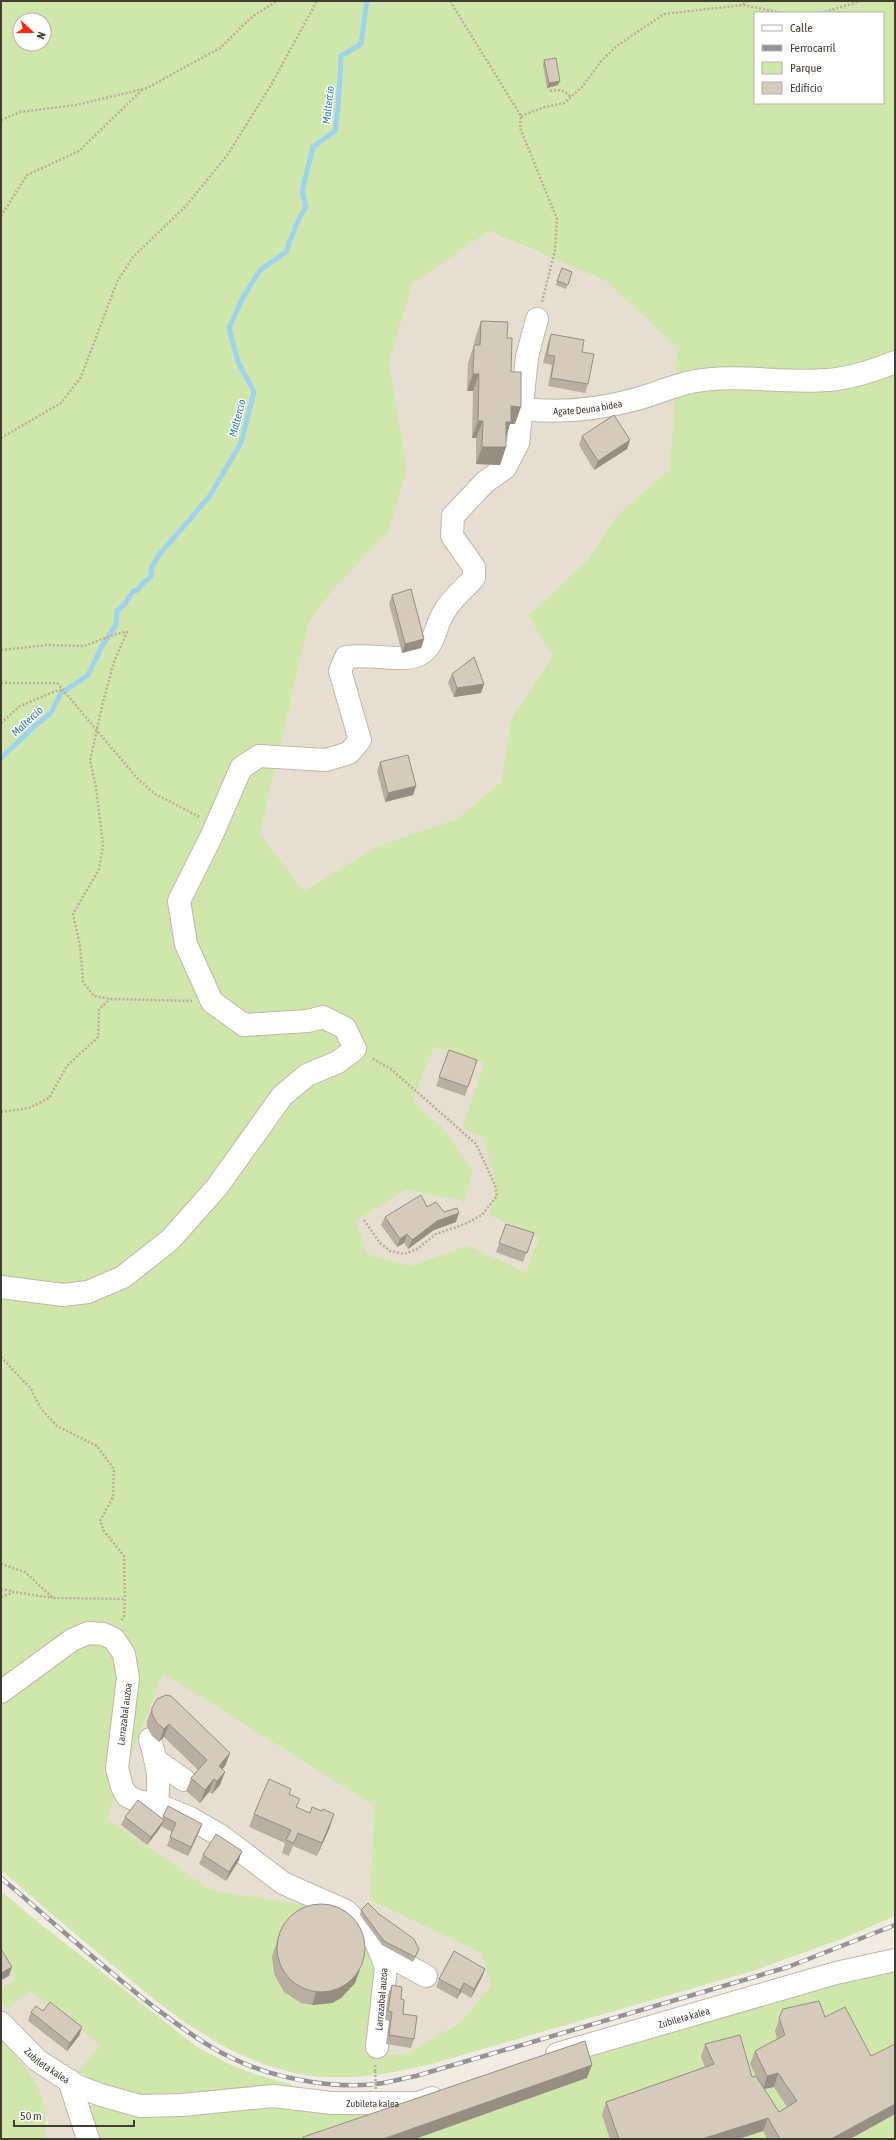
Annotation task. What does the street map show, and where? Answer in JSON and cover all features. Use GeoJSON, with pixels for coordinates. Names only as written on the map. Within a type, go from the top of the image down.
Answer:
{"type":"FeatureCollection","features":[{"type":"Feature","properties":{"kind":"street"},"geometry":{"type":"LineString","coordinates":[[1,1287],[63,1295],[88,1292],[123,1277],[170,1240],[191,1217],[217,1187],[282,1096],[307,1075],[338,1062],[355,1050],[345,1028],[324,1017],[308,1021],[244,1025],[212,1002],[186,944],[179,901],[216,827],[241,768],[259,756],[326,760],[349,753],[360,740],[340,671],[346,657],[358,655],[407,658],[422,653],[431,645],[444,611],[474,578],[474,567],[452,536],[452,516],[485,482],[505,468],[518,443],[527,356],[537,320]]}},
{"type":"Feature","properties":{"kind":"street","name":"Agate Deuna bidea"},"geometry":{"type":"LineString","coordinates":[[522,409],[544,412],[582,411],[632,400],[692,382],[725,379],[833,380],[859,376],[895,362]]}},
{"type":"Feature","properties":{"kind":"street"},"geometry":{"type":"LineString","coordinates":[[1,1692],[72,1640],[88,1633],[103,1634],[114,1639]]}},
{"type":"Feature","properties":{"kind":"street","name":"Larrazabal auzoa"},"geometry":{"type":"LineString","coordinates":[[114,1639],[124,1654],[128,1678],[117,1768],[122,1787],[127,1796],[138,1802],[156,1805],[190,1818],[221,1836],[283,1883],[346,1911],[376,1942],[386,1968],[377,2047]]}},
{"type":"Feature","properties":{"kind":"street"},"geometry":{"type":"LineString","coordinates":[[150,1738],[157,1761],[160,1785],[156,1805]]}},
{"type":"Feature","properties":{"kind":"street"},"geometry":{"type":"LineString","coordinates":[[157,1761],[184,1780]]}},
{"type":"Feature","properties":{"kind":"street","name":"Larrazabal auzoa"},"geometry":{"type":"LineString","coordinates":[[380,1951],[426,1976]]}},
{"type":"Feature","properties":{"kind":"street","name":"Zubileta kalea"},"geometry":{"type":"LineString","coordinates":[[539,2060],[836,1973],[895,1960]]}},
{"type":"Feature","properties":{"kind":"street","name":"Zubileta kalea"},"geometry":{"type":"LineString","coordinates":[[1,2022],[37,2060],[69,2080],[101,2095],[140,2106],[182,2105],[273,2096],[332,2103],[418,2103],[453,2090]]}},
{"type":"Feature","properties":{"kind":"street"},"geometry":{"type":"LineString","coordinates":[[69,2080],[88,2139]]}},
{"type":"Feature","properties":{"kind":"path"},"geometry":{"type":"LineString","coordinates":[[1,120],[20,112],[76,105],[142,90],[188,67],[220,48],[254,16],[277,1]]}},
{"type":"Feature","properties":{"kind":"path"},"geometry":{"type":"LineString","coordinates":[[1,438],[61,403],[81,377],[121,276],[133,256],[186,206],[228,154],[271,85],[317,1]]}},
{"type":"Feature","properties":{"kind":"path"},"geometry":{"type":"LineString","coordinates":[[450,1],[521,116],[520,128],[556,219],[555,250],[537,320]]}},
{"type":"Feature","properties":{"kind":"path"},"geometry":{"type":"LineString","coordinates":[[743,5],[748,1]]}},
{"type":"Feature","properties":{"kind":"path"},"geometry":{"type":"LineString","coordinates":[[824,12],[861,1]]}},
{"type":"Feature","properties":{"kind":"path"},"geometry":{"type":"LineString","coordinates":[[521,116],[545,107],[564,103],[618,45],[664,14],[743,5],[778,12]]}},
{"type":"Feature","properties":{"kind":"path"},"geometry":{"type":"LineString","coordinates":[[1,216],[27,175],[79,151],[142,90]]}},
{"type":"Feature","properties":{"kind":"path"},"geometry":{"type":"LineString","coordinates":[[550,91],[558,90],[566,92],[571,97]]}},
{"type":"Feature","properties":{"kind":"path"},"geometry":{"type":"LineString","coordinates":[[1,650],[47,644],[84,646],[116,634],[127,632],[114,662],[90,761],[96,787],[103,845],[99,869],[74,914],[80,945],[83,982],[94,996],[110,999],[212,1002]]}},
{"type":"Feature","properties":{"kind":"path"},"geometry":{"type":"LineString","coordinates":[[1,683],[57,683],[96,732],[138,779],[155,794],[185,808],[216,827]]}},
{"type":"Feature","properties":{"kind":"path"},"geometry":{"type":"LineString","coordinates":[[1,724],[20,706],[56,691],[63,690]]}},
{"type":"Feature","properties":{"kind":"path"},"geometry":{"type":"LineString","coordinates":[[1,1112],[29,1108],[49,1098],[67,1066],[98,1037],[99,1009],[110,999]]}},
{"type":"Feature","properties":{"kind":"path"},"geometry":{"type":"LineString","coordinates":[[355,1050],[391,1069],[476,1144],[495,1185],[497,1196],[482,1215],[465,1224],[436,1234],[417,1249],[404,1254],[390,1252],[380,1242],[364,1220]]}},
{"type":"Feature","properties":{"kind":"path"},"geometry":{"type":"LineString","coordinates":[[1,1357],[31,1389],[42,1409],[57,1426],[97,1446],[114,1469],[113,1497],[100,1521],[104,1531],[124,1556],[124,1616],[114,1639]]}},
{"type":"Feature","properties":{"kind":"path"},"geometry":{"type":"LineString","coordinates":[[1,1564],[25,1572],[53,1598]]}},
{"type":"Feature","properties":{"kind":"path"},"geometry":{"type":"LineString","coordinates":[[1,1589],[53,1598],[125,1599]]}},
{"type":"Feature","properties":{"kind":"path"},"geometry":{"type":"LineString","coordinates":[[1,1598],[14,1592]]}},
{"type":"Feature","properties":{"kind":"path"},"geometry":{"type":"LineString","coordinates":[[375,2071],[376,2091]]}},
{"type":"Feature","properties":{"kind":"shaded area"},"geometry":{"type":"Polygon","coordinates":[[[488,231],[606,281],[677,348],[670,469],[616,516],[587,561],[528,616],[553,655],[511,720],[501,782],[457,819],[377,846],[304,891],[260,834],[309,622],[336,586],[407,469],[389,362],[413,283],[488,231]]]}},
{"type":"Feature","properties":{"kind":"shaded area"},"geometry":{"type":"Polygon","coordinates":[[[434,1047],[484,1063],[462,1128],[483,1136],[497,1186],[489,1215],[539,1237],[526,1274],[467,1245],[411,1266],[367,1254],[356,1221],[405,1190],[464,1201],[445,1131],[413,1100],[434,1047]]]}},
{"type":"Feature","properties":{"kind":"shaded area"},"geometry":{"type":"Polygon","coordinates":[[[163,1673],[374,1806],[370,1900],[481,1953],[491,1985],[461,2022],[406,2054],[371,2055],[324,1908],[211,1890],[107,1819],[163,1673]]]}},
{"type":"Feature","properties":{"kind":"shaded area"},"geometry":{"type":"Polygon","coordinates":[[[1,1952],[16,1979],[1,1989],[1,1952]]]}},
{"type":"Feature","properties":{"kind":"shaded area"},"geometry":{"type":"Polygon","coordinates":[[[30,1991],[100,2045],[78,2072],[84,2104],[98,2139],[45,2139],[48,2122],[20,2059],[1,2040],[1,2001],[8,2009],[30,1991]]]}},
{"type":"Feature","properties":{"kind":"green space"},"geometry":{"type":"Polygon","coordinates":[[[1,1],[895,1],[895,1916],[844,1938],[756,1970],[431,2064],[363,2076],[311,2076],[268,2066],[221,2045],[178,2017],[136,1985],[1,1870],[1,1]],[[489,231],[413,283],[389,362],[407,469],[388,532],[336,586],[309,622],[260,834],[304,891],[377,846],[457,819],[501,782],[511,720],[553,655],[528,616],[587,561],[616,516],[670,469],[677,348],[606,281],[489,231]],[[434,1047],[413,1100],[445,1131],[473,1173],[464,1201],[405,1190],[356,1221],[367,1254],[411,1266],[467,1245],[526,1273],[539,1237],[489,1215],[497,1186],[483,1137],[462,1128],[484,1063],[434,1047]],[[163,1673],[107,1819],[211,1890],[324,1908],[371,1945],[380,1968],[371,2055],[406,2054],[461,2022],[491,1985],[481,1953],[370,1900],[374,1806],[163,1673]]]}},
{"type":"Feature","properties":{"kind":"green space"},"geometry":{"type":"Polygon","coordinates":[[[1,1891],[38,1922],[197,2047],[229,2064],[257,2075],[291,2084],[291,2089],[144,2098],[109,2088],[78,2072],[100,2045],[30,1991],[8,2009],[1,2001],[1,1989],[16,1979],[1,1952],[1,1891]]]}},
{"type":"Feature","properties":{"kind":"green space"},"geometry":{"type":"Polygon","coordinates":[[[895,1965],[895,2139],[98,2139],[84,2104],[141,2113],[287,2104],[420,2106],[895,1965]]]}},
{"type":"Feature","properties":{"kind":"green space"},"geometry":{"type":"Polygon","coordinates":[[[1,2040],[29,2073],[42,2097],[46,2124],[45,2139],[1,2139],[1,2040]]]}},
{"type":"Feature","properties":{"kind":"building"},"geometry":{"type":"Polygon","coordinates":[[[556,58],[560,81],[549,83],[544,60],[556,58]]]}},
{"type":"Feature","properties":{"kind":"building"},"geometry":{"type":"Polygon","coordinates":[[[562,268],[572,272],[568,285],[557,281],[562,268]]]}},
{"type":"Feature","properties":{"kind":"building"},"geometry":{"type":"Polygon","coordinates":[[[481,321],[508,322],[507,338],[512,338],[511,372],[521,372],[521,407],[511,406],[511,422],[506,422],[506,447],[482,447],[483,421],[478,421],[479,374],[473,374],[474,345],[480,345],[481,321]]]}},
{"type":"Feature","properties":{"kind":"building"},"geometry":{"type":"Polygon","coordinates":[[[551,334],[584,340],[582,352],[594,354],[588,384],[551,378],[555,356],[547,355],[551,334]]]}},
{"type":"Feature","properties":{"kind":"building"},"geometry":{"type":"Polygon","coordinates":[[[614,415],[630,440],[598,461],[582,436],[614,415]]]}},
{"type":"Feature","properties":{"kind":"building"},"geometry":{"type":"Polygon","coordinates":[[[411,589],[424,639],[405,644],[392,595],[411,589]]]}},
{"type":"Feature","properties":{"kind":"building"},"geometry":{"type":"Polygon","coordinates":[[[474,657],[484,684],[457,688],[452,674],[474,657]]]}},
{"type":"Feature","properties":{"kind":"building"},"geometry":{"type":"Polygon","coordinates":[[[408,755],[416,786],[388,793],[380,762],[408,755]]]}},
{"type":"Feature","properties":{"kind":"building"},"geometry":{"type":"Polygon","coordinates":[[[449,1050],[477,1060],[468,1087],[439,1077],[449,1050]]]}},
{"type":"Feature","properties":{"kind":"building"},"geometry":{"type":"Polygon","coordinates":[[[421,1195],[427,1207],[436,1202],[444,1212],[457,1208],[459,1213],[437,1221],[412,1240],[407,1234],[400,1239],[385,1217],[421,1195]]]}},
{"type":"Feature","properties":{"kind":"building"},"geometry":{"type":"Polygon","coordinates":[[[506,1224],[534,1233],[527,1253],[499,1243],[506,1224]]]}},
{"type":"Feature","properties":{"kind":"building"},"geometry":{"type":"Polygon","coordinates":[[[166,1695],[171,1696],[230,1753],[219,1766],[225,1772],[217,1781],[214,1779],[205,1790],[191,1778],[207,1760],[169,1724],[164,1729],[157,1723],[152,1714],[152,1708],[157,1699],[166,1695]]]}},
{"type":"Feature","properties":{"kind":"building"},"geometry":{"type":"Polygon","coordinates":[[[269,1779],[291,1789],[289,1794],[300,1799],[296,1807],[310,1813],[312,1807],[322,1811],[323,1809],[334,1814],[322,1843],[298,1833],[294,1843],[286,1840],[291,1830],[254,1814],[269,1779]]]}},
{"type":"Feature","properties":{"kind":"building"},"geometry":{"type":"Polygon","coordinates":[[[138,1800],[164,1820],[151,1837],[125,1817],[138,1800]]]}},
{"type":"Feature","properties":{"kind":"building"},"geometry":{"type":"Polygon","coordinates":[[[168,1806],[202,1824],[191,1847],[170,1837],[176,1823],[163,1816],[168,1806]]]}},
{"type":"Feature","properties":{"kind":"building"},"geometry":{"type":"Polygon","coordinates":[[[216,1834],[242,1851],[229,1872],[203,1855],[216,1834]]]}},
{"type":"Feature","properties":{"kind":"building"},"geometry":{"type":"Polygon","coordinates":[[[368,1903],[379,1914],[414,1939],[419,1949],[415,1957],[384,1941],[361,1910],[368,1903]]]}},
{"type":"Feature","properties":{"kind":"building"},"geometry":{"type":"Polygon","coordinates":[[[321,1904],[338,1908],[352,1917],[361,1931],[365,1948],[361,1965],[352,1979],[338,1988],[321,1992],[304,1988],[290,1979],[281,1965],[277,1948],[281,1931],[290,1917],[304,1908],[321,1904]]]}},
{"type":"Feature","properties":{"kind":"building"},"geometry":{"type":"Polygon","coordinates":[[[1,1949],[12,1967],[1,1973],[1,1949]]]}},
{"type":"Feature","properties":{"kind":"building"},"geometry":{"type":"Polygon","coordinates":[[[454,1951],[485,1969],[474,1989],[464,1983],[460,1990],[439,1979],[454,1951]]]}},
{"type":"Feature","properties":{"kind":"building"},"geometry":{"type":"Polygon","coordinates":[[[392,1985],[402,1987],[401,1999],[404,2000],[403,2014],[417,2016],[414,2039],[389,2035],[392,2012],[388,2011],[392,1985]]]}},
{"type":"Feature","properties":{"kind":"building"},"geometry":{"type":"Polygon","coordinates":[[[819,2001],[825,2017],[845,2007],[871,2056],[895,2044],[895,2104],[831,2139],[780,2139],[768,2118],[702,2139],[619,2139],[606,2102],[714,2064],[705,2044],[740,2035],[752,2077],[756,2076],[779,2112],[797,2101],[778,2073],[767,2076],[755,2051],[785,2035],[779,2018],[783,2009],[819,2001]]]}},
{"type":"Feature","properties":{"kind":"building"},"geometry":{"type":"Polygon","coordinates":[[[50,2002],[82,2027],[70,2043],[31,2012],[36,2006],[43,2011],[50,2002]]]}},
{"type":"Feature","properties":{"kind":"building"},"geometry":{"type":"Polygon","coordinates":[[[585,2041],[592,2065],[383,2139],[303,2139],[303,2137],[585,2041]]]}},
{"type":"Feature","properties":{"kind":"waterway","name":"Maltercio"},"geometry":{"type":"LineString","coordinates":[[1,758],[51,713],[61,693],[88,675],[102,646],[116,625],[117,611],[125,604],[133,591],[138,590],[141,585],[151,577],[151,569],[158,556],[209,497],[241,443],[254,392],[238,362],[229,328],[243,297],[260,270],[286,252],[296,225],[306,206],[302,191],[313,147],[335,131],[341,56],[361,44],[367,1]]}},
{"type":"Feature","properties":{"kind":"railway"},"geometry":{"type":"LineString","coordinates":[[1,1878],[134,1991],[175,2023],[208,2045],[231,2058],[275,2074],[312,2082],[349,2085],[383,2083],[416,2076],[788,1967],[895,1925]]}}]}
